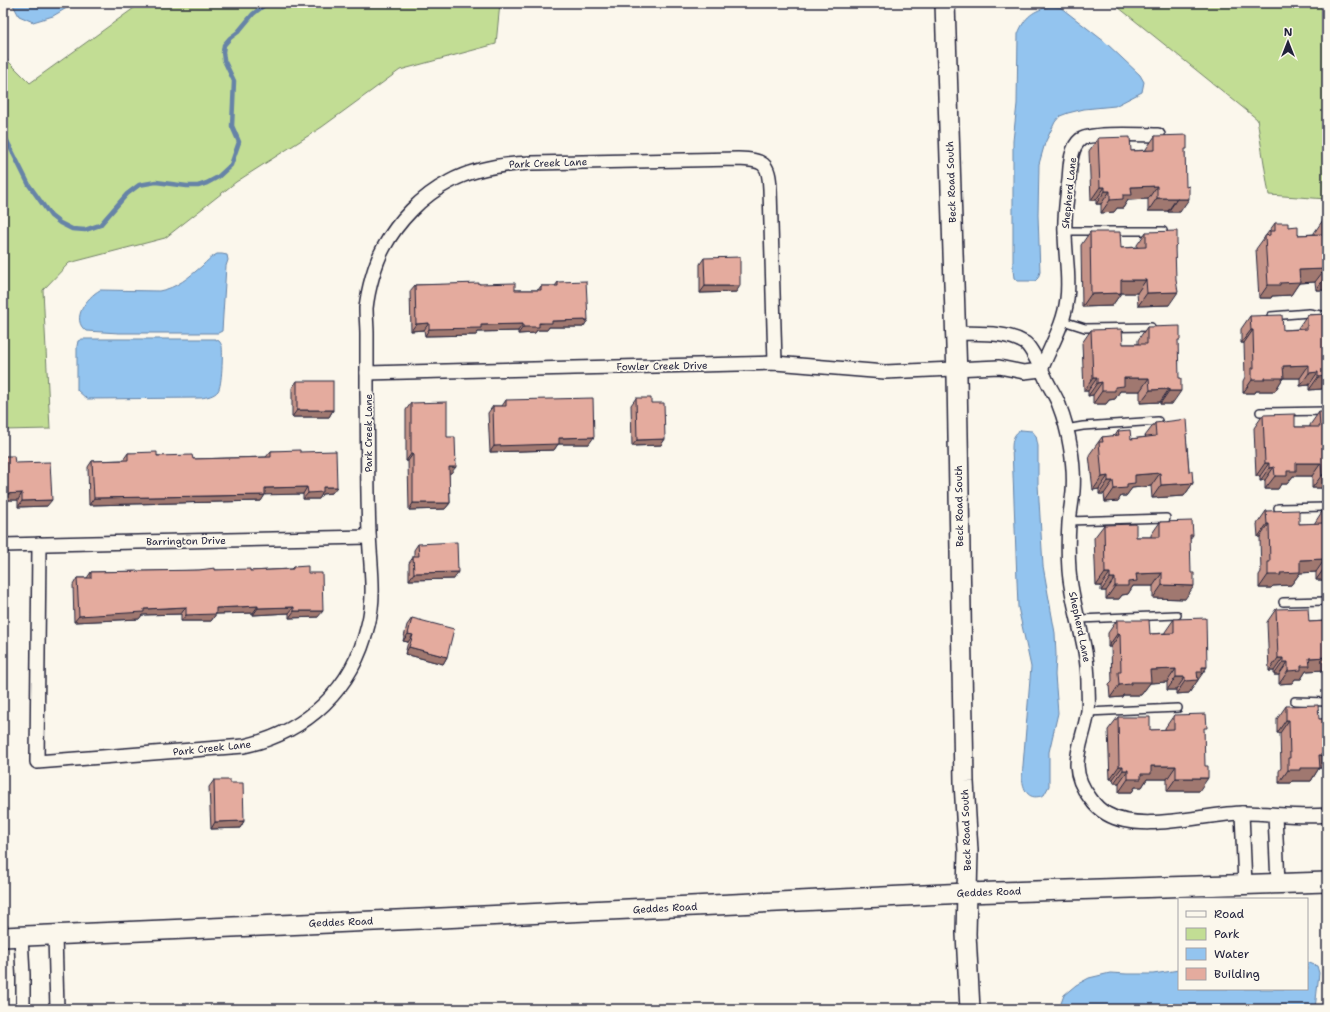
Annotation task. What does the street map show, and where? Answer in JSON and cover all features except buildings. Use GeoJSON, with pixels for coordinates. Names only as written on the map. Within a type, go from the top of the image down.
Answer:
{"type":"FeatureCollection","features":[{"type":"Feature","properties":{"kind":"main road","name":"Beck Road South"},"geometry":{"type":"LineString","coordinates":[[945,3],[957,369],[964,782],[968,851],[966,934],[970,1009]]}},
{"type":"Feature","properties":{"kind":"main road","name":"Geddes Road"},"geometry":{"type":"LineString","coordinates":[[12,937],[966,893],[1327,882]]}},
{"type":"Feature","properties":{"kind":"street","name":"Shepherd Lane"},"geometry":{"type":"LineString","coordinates":[[1041,370],[1050,347],[1057,336],[1063,321],[1069,288],[1065,231],[1066,200],[1070,170],[1076,145],[1081,139],[1092,136],[1158,135]]}},
{"type":"Feature","properties":{"kind":"street","name":"Park Creek Lane"},"geometry":{"type":"LineString","coordinates":[[39,544],[37,762],[244,746],[260,743],[296,727],[313,714],[337,691],[350,672],[363,642],[371,612],[372,593],[369,537],[366,308],[377,264],[383,247],[408,214],[422,200],[450,181],[468,174],[501,165],[548,162],[738,159],[756,160],[765,166],[770,175],[775,363]]}},
{"type":"Feature","properties":{"kind":"street","name":"Shepherd Lane"},"geometry":{"type":"LineString","coordinates":[[956,333],[1007,335],[1027,344],[1059,405],[1066,429],[1073,477],[1069,522],[1069,572],[1088,670],[1087,712],[1076,765],[1079,779],[1088,796],[1106,814],[1133,822],[1162,822],[1242,813],[1314,816],[1327,815]]}},
{"type":"Feature","properties":{"kind":"street","name":"Fowler Creek Drive"},"geometry":{"type":"LineString","coordinates":[[367,373],[775,363],[885,372],[957,369]]}},
{"type":"Feature","properties":{"kind":"street"},"geometry":{"type":"LineString","coordinates":[[957,369],[999,367],[1024,372],[1041,370]]}},
{"type":"Feature","properties":{"kind":"street","name":"Barrington Drive"},"geometry":{"type":"LineString","coordinates":[[3,545],[369,537]]}},
{"type":"Feature","properties":{"kind":"street"},"geometry":{"type":"LineString","coordinates":[[1242,813],[1245,885]]}},
{"type":"Feature","properties":{"kind":"street"},"geometry":{"type":"LineString","coordinates":[[1275,814],[1278,884]]}},
{"type":"Feature","properties":{"kind":"street"},"geometry":{"type":"LineString","coordinates":[[55,935],[58,1009]]}},
{"type":"Feature","properties":{"kind":"street"},"geometry":{"type":"LineString","coordinates":[[12,937],[23,1009]]}},
{"type":"Feature","properties":{"kind":"lane"},"geometry":{"type":"LineString","coordinates":[[1065,231],[1163,231]]}},
{"type":"Feature","properties":{"kind":"lane"},"geometry":{"type":"LineString","coordinates":[[1271,316],[1309,312],[1327,316]]}},
{"type":"Feature","properties":{"kind":"lane"},"geometry":{"type":"LineString","coordinates":[[1063,321],[1085,328],[1151,327]]}},
{"type":"Feature","properties":{"kind":"lane"},"geometry":{"type":"LineString","coordinates":[[1260,412],[1327,410]]}},
{"type":"Feature","properties":{"kind":"lane"},"geometry":{"type":"LineString","coordinates":[[1066,429],[1083,426],[1158,421]]}},
{"type":"Feature","properties":{"kind":"lane"},"geometry":{"type":"LineString","coordinates":[[1278,508],[1327,507]]}},
{"type":"Feature","properties":{"kind":"lane"},"geometry":{"type":"LineString","coordinates":[[1069,522],[1166,518]]}},
{"type":"Feature","properties":{"kind":"lane"},"geometry":{"type":"LineString","coordinates":[[1283,602],[1327,601]]}},
{"type":"Feature","properties":{"kind":"lane"},"geometry":{"type":"LineString","coordinates":[[1079,619],[1177,615]]}},
{"type":"Feature","properties":{"kind":"lane"},"geometry":{"type":"LineString","coordinates":[[1295,701],[1327,702]]}},
{"type":"Feature","properties":{"kind":"lane"},"geometry":{"type":"LineString","coordinates":[[1087,712],[1178,708]]}},
{"type":"Feature","properties":{"kind":"green space"},"geometry":{"type":"Polygon","coordinates":[[[141,3],[500,3],[496,44],[400,70],[322,127],[236,182],[165,238],[69,263],[43,290],[50,429],[3,430],[3,56],[30,83],[141,3]]]}},
{"type":"Feature","properties":{"kind":"green space"},"geometry":{"type":"Polygon","coordinates":[[[1113,3],[1327,3],[1327,199],[1269,195],[1257,119],[1113,3]]]}},
{"type":"Feature","properties":{"kind":"water"},"geometry":{"type":"Polygon","coordinates":[[[12,3],[75,3],[53,16],[33,22],[19,16],[12,3]]]}},
{"type":"Feature","properties":{"kind":"water"},"geometry":{"type":"Polygon","coordinates":[[[1051,6],[1060,7],[1105,42],[1140,75],[1144,82],[1142,92],[1115,106],[1084,109],[1068,113],[1060,116],[1055,122],[1045,143],[1039,164],[1038,215],[1040,272],[1035,281],[1018,281],[1014,278],[1013,270],[1013,141],[1017,104],[1018,34],[1030,15],[1051,6]]]}},
{"type":"Feature","properties":{"kind":"water"},"geometry":{"type":"Polygon","coordinates":[[[217,254],[227,255],[228,260],[226,266],[222,331],[218,333],[119,333],[86,331],[81,326],[80,315],[82,309],[90,298],[100,290],[165,290],[182,282],[217,254]]]}},
{"type":"Feature","properties":{"kind":"water"},"geometry":{"type":"Polygon","coordinates":[[[82,339],[215,339],[219,341],[222,346],[222,369],[218,391],[210,396],[201,398],[87,399],[77,390],[77,346],[78,341],[82,339]]]}},
{"type":"Feature","properties":{"kind":"water"},"geometry":{"type":"Polygon","coordinates":[[[1021,430],[1032,431],[1036,436],[1038,446],[1038,484],[1043,566],[1055,633],[1055,675],[1058,713],[1049,752],[1049,786],[1044,795],[1039,797],[1028,794],[1024,787],[1022,778],[1031,667],[1018,607],[1012,442],[1017,433],[1021,430]]]}},
{"type":"Feature","properties":{"kind":"water"},"geometry":{"type":"Polygon","coordinates":[[[1308,962],[1317,966],[1319,973],[1315,1009],[1059,1009],[1064,995],[1076,985],[1089,978],[1110,973],[1153,974],[1178,970],[1178,990],[1308,990],[1308,962]]]}},
{"type":"Feature","properties":{"kind":"waterway"},"geometry":{"type":"LineString","coordinates":[[3,133],[29,185],[51,216],[60,223],[72,229],[85,230],[100,225],[127,194],[139,185],[156,182],[198,186],[207,183],[218,177],[231,165],[239,142],[232,126],[234,81],[224,60],[224,45],[238,32],[253,14],[267,3]]}}]}
